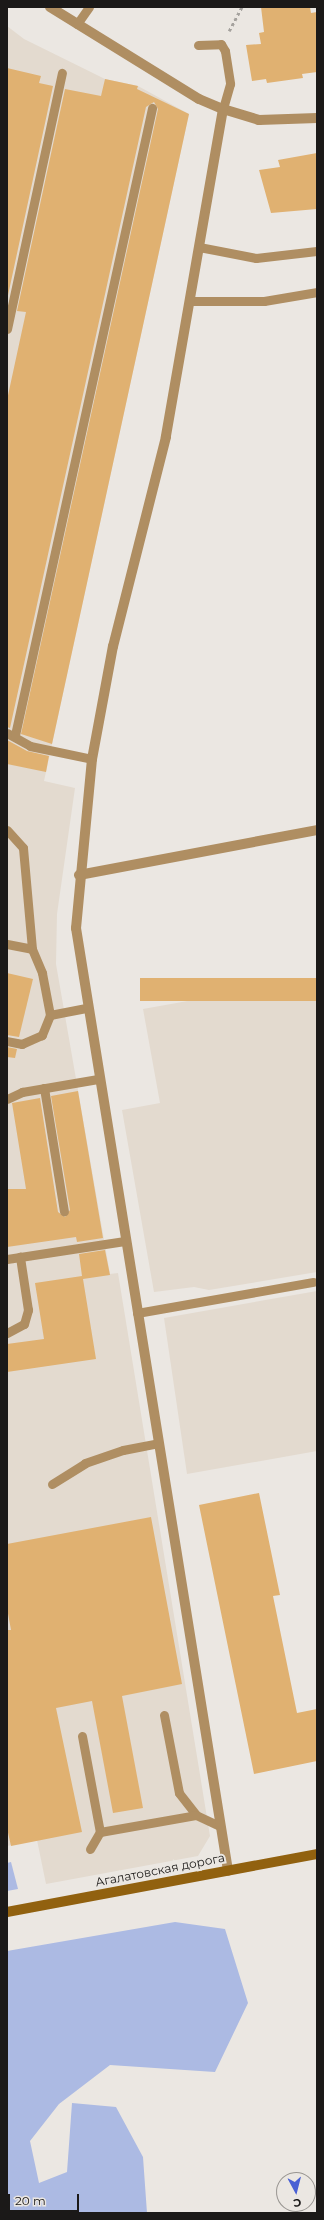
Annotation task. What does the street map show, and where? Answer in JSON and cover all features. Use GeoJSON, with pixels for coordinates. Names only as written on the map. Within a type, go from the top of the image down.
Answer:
{"type":"FeatureCollection","features":[{"type":"Feature","properties":{"kind":"main road","name":"Агалатовская дорога"},"geometry":{"type":"LineString","coordinates":[[7,1912],[317,1854]]}},
{"type":"Feature","properties":{"kind":"street"},"geometry":{"type":"LineString","coordinates":[[50,7],[199,99],[223,109],[259,120],[317,118]]}},
{"type":"Feature","properties":{"kind":"street"},"geometry":{"type":"LineString","coordinates":[[223,109],[166,437],[113,646],[92,759],[79,875],[76,928],[98,1079],[228,1871]]}},
{"type":"Feature","properties":{"kind":"street"},"geometry":{"type":"LineString","coordinates":[[79,875],[317,830]]}},
{"type":"Feature","properties":{"kind":"lane"},"geometry":{"type":"LineString","coordinates":[[77,24],[89,7]]}},
{"type":"Feature","properties":{"kind":"lane"},"geometry":{"type":"LineString","coordinates":[[198,45],[221,44],[230,84],[223,109]]}},
{"type":"Feature","properties":{"kind":"lane"},"geometry":{"type":"LineString","coordinates":[[7,329],[62,74]]}},
{"type":"Feature","properties":{"kind":"lane"},"geometry":{"type":"LineString","coordinates":[[92,759],[30,746],[11,734],[152,108]]}},
{"type":"Feature","properties":{"kind":"lane"},"geometry":{"type":"LineString","coordinates":[[199,247],[256,258],[317,251]]}},
{"type":"Feature","properties":{"kind":"lane"},"geometry":{"type":"LineString","coordinates":[[190,301],[264,301],[317,292]]}},
{"type":"Feature","properties":{"kind":"lane"},"geometry":{"type":"LineString","coordinates":[[7,830],[23,848],[32,949],[42,973],[50,1015],[42,1035],[22,1044],[7,1041]]}},
{"type":"Feature","properties":{"kind":"lane"},"geometry":{"type":"LineString","coordinates":[[7,944],[32,949]]}},
{"type":"Feature","properties":{"kind":"lane"},"geometry":{"type":"LineString","coordinates":[[50,1015],[87,1008]]}},
{"type":"Feature","properties":{"kind":"lane"},"geometry":{"type":"LineString","coordinates":[[7,1098],[44,1088],[98,1079]]}},
{"type":"Feature","properties":{"kind":"lane"},"geometry":{"type":"LineString","coordinates":[[44,1088],[64,1211]]}},
{"type":"Feature","properties":{"kind":"lane"},"geometry":{"type":"LineString","coordinates":[[7,1258],[125,1241]]}},
{"type":"Feature","properties":{"kind":"lane"},"geometry":{"type":"LineString","coordinates":[[7,1333],[24,1324],[28,1310],[20,1256]]}},
{"type":"Feature","properties":{"kind":"lane"},"geometry":{"type":"LineString","coordinates":[[137,1313],[313,1282]]}},
{"type":"Feature","properties":{"kind":"lane"},"geometry":{"type":"LineString","coordinates":[[52,1484],[84,1463],[123,1450],[158,1443]]}},
{"type":"Feature","properties":{"kind":"lane"},"geometry":{"type":"LineString","coordinates":[[164,1715],[179,1793],[196,1815],[220,1826]]}},
{"type":"Feature","properties":{"kind":"lane"},"geometry":{"type":"LineString","coordinates":[[82,1736],[100,1832],[90,1849]]}},
{"type":"Feature","properties":{"kind":"lane"},"geometry":{"type":"LineString","coordinates":[[100,1832],[196,1815]]}},
{"type":"Feature","properties":{"kind":"path"},"geometry":{"type":"LineString","coordinates":[[221,44],[241,8]]}},
{"type":"Feature","properties":{"kind":"shaded area"},"geometry":{"type":"Polygon","coordinates":[[[7,26],[24,39],[105,79],[138,86],[189,114],[44,781],[75,788],[57,914],[56,964],[110,1274],[118,1273],[210,1836],[198,1856],[46,1884],[37,1840],[7,1846],[7,26]]]}},
{"type":"Feature","properties":{"kind":"shaded area"},"geometry":{"type":"Polygon","coordinates":[[[317,978],[317,1272],[209,1290],[194,1287],[154,1292],[122,1110],[160,1103],[143,1009],[317,978]]]}},
{"type":"Feature","properties":{"kind":"shaded area"},"geometry":{"type":"Polygon","coordinates":[[[317,1291],[317,1451],[187,1474],[164,1318],[317,1291]]]}},
{"type":"Feature","properties":{"kind":"shaded area"},"geometry":{"type":"Polygon","coordinates":[[[11,1862],[18,1889],[7,1891],[7,1863],[11,1862]]]}},
{"type":"Feature","properties":{"kind":"shaded area"},"geometry":{"type":"Polygon","coordinates":[[[175,1922],[225,1929],[248,2003],[215,2072],[110,2065],[59,2104],[30,2141],[39,2183],[67,2172],[72,2103],[116,2107],[143,2157],[147,2213],[7,2213],[7,1951],[175,1922]]]}},
{"type":"Feature","properties":{"kind":"building"},"geometry":{"type":"Polygon","coordinates":[[[261,7],[310,7],[311,13],[317,12],[317,72],[302,74],[303,78],[267,83],[266,79],[252,81],[246,45],[261,44],[259,33],[264,32],[261,7]]]}},
{"type":"Feature","properties":{"kind":"building"},"geometry":{"type":"Polygon","coordinates":[[[7,68],[41,76],[39,83],[53,86],[7,300],[7,68]]]}},
{"type":"Feature","properties":{"kind":"building"},"geometry":{"type":"Polygon","coordinates":[[[105,79],[138,86],[137,89],[189,114],[52,744],[21,734],[158,109],[154,102],[146,107],[10,728],[7,727],[7,400],[26,312],[17,311],[65,89],[101,96],[105,79]]]}},
{"type":"Feature","properties":{"kind":"building"},"geometry":{"type":"Polygon","coordinates":[[[317,153],[317,209],[271,213],[259,170],[280,167],[278,160],[317,153]]]}},
{"type":"Feature","properties":{"kind":"building"},"geometry":{"type":"Polygon","coordinates":[[[7,740],[27,751],[49,756],[46,772],[7,764],[7,740]]]}},
{"type":"Feature","properties":{"kind":"building"},"geometry":{"type":"Polygon","coordinates":[[[7,973],[33,979],[19,1037],[7,1035],[7,973]]]}},
{"type":"Feature","properties":{"kind":"building"},"geometry":{"type":"Polygon","coordinates":[[[140,978],[317,978],[317,1001],[140,1001],[140,978]]]}},
{"type":"Feature","properties":{"kind":"building"},"geometry":{"type":"Polygon","coordinates":[[[7,1047],[17,1049],[15,1058],[7,1057],[7,1047]]]}},
{"type":"Feature","properties":{"kind":"building"},"geometry":{"type":"Polygon","coordinates":[[[78,1091],[103,1238],[77,1242],[76,1237],[7,1247],[7,1189],[26,1189],[12,1103],[40,1098],[58,1212],[65,1217],[70,1210],[51,1096],[78,1091]]]}},
{"type":"Feature","properties":{"kind":"building"},"geometry":{"type":"Polygon","coordinates":[[[105,1250],[110,1275],[83,1279],[96,1359],[7,1372],[7,1344],[44,1339],[35,1283],[82,1276],[79,1254],[105,1250]]]}},
{"type":"Feature","properties":{"kind":"building"},"geometry":{"type":"Polygon","coordinates":[[[259,1493],[280,1595],[273,1596],[297,1713],[317,1709],[317,1761],[254,1774],[199,1505],[259,1493]]]}},
{"type":"Feature","properties":{"kind":"building"},"geometry":{"type":"Polygon","coordinates":[[[151,1517],[182,1684],[122,1696],[143,1808],[113,1813],[92,1701],[56,1708],[82,1832],[11,1846],[7,1828],[7,1630],[11,1630],[7,1608],[7,1544],[151,1517]]]}}]}
